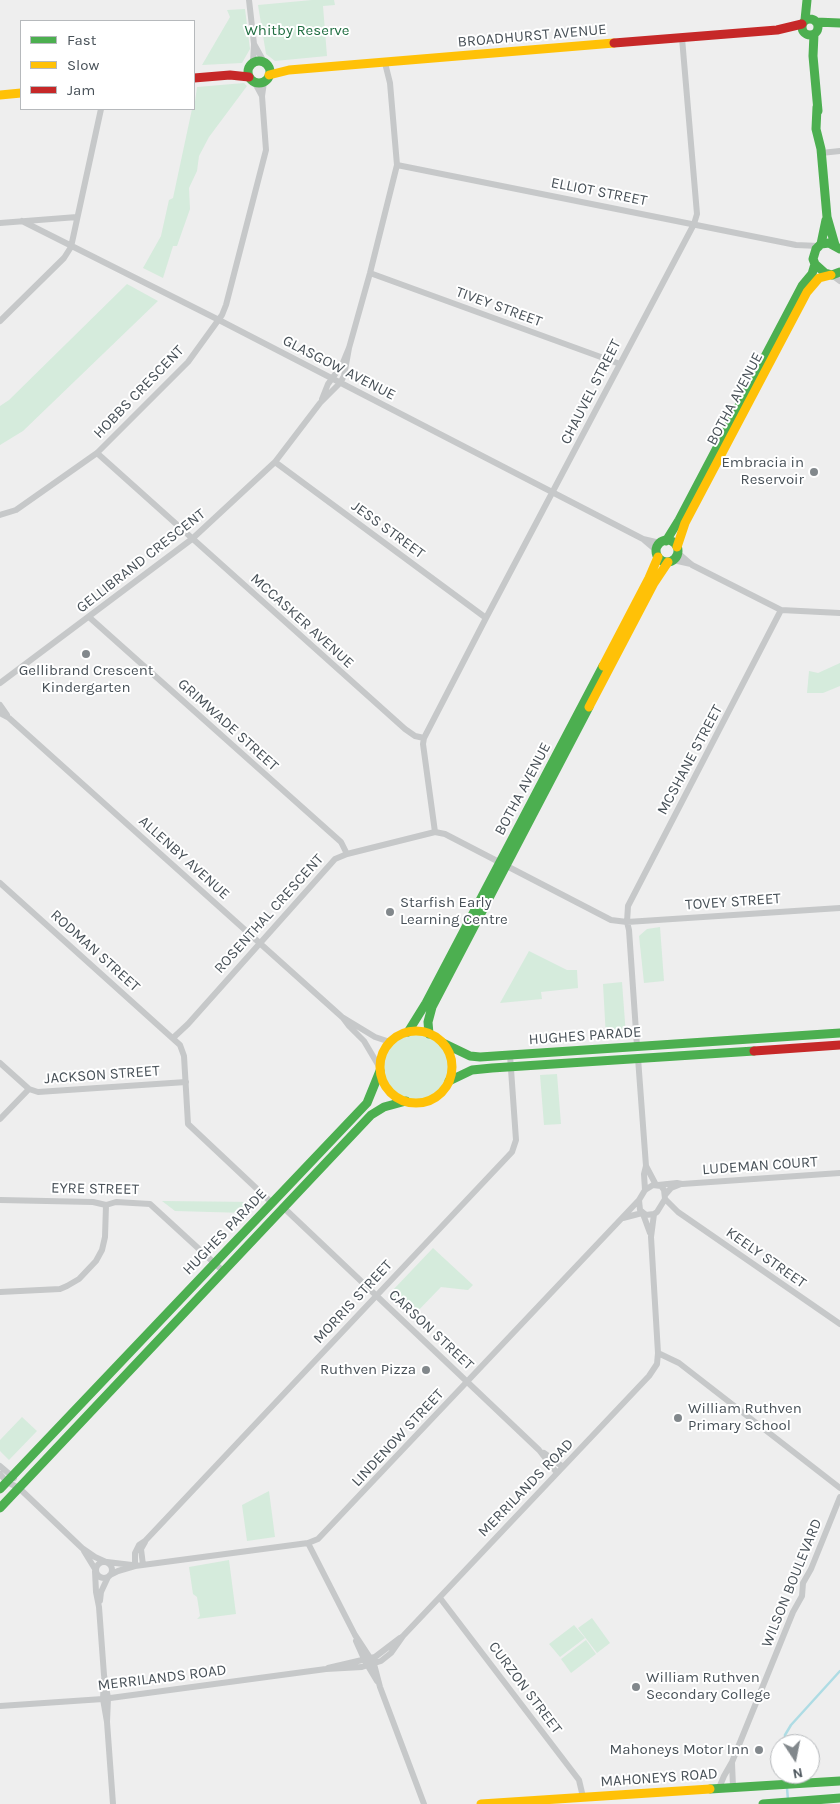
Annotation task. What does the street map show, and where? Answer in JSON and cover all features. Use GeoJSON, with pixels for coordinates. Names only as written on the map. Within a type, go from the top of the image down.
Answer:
{"type":"FeatureCollection","features":[{"type":"Feature","properties":{"kind":"street"},"geometry":{"type":"LineString","coordinates":[[248,0],[259,72]]}},
{"type":"Feature","properties":{"kind":"street"},"geometry":{"type":"LineString","coordinates":[[807,0],[817,106],[816,129],[821,151],[827,217],[838,247]]}},
{"type":"Feature","properties":{"kind":"street","name":"BROADHURST AVENUE"},"geometry":{"type":"LineString","coordinates":[[195,78],[840,24]]}},
{"type":"Feature","properties":{"kind":"street","name":"CHAUVEL STREET"},"geometry":{"type":"LineString","coordinates":[[424,738],[694,224],[697,214],[682,38]]}},
{"type":"Feature","properties":{"kind":"street","name":"HOBBS CRESCENT"},"geometry":{"type":"LineString","coordinates":[[0,515],[16,510],[97,453],[188,362],[219,320],[226,306],[266,150],[262,96],[254,44]]}},
{"type":"Feature","properties":{"kind":"street","name":"GELLIBRAND CRESCENT"},"geometry":{"type":"LineString","coordinates":[[0,688],[2,682],[192,539],[275,462],[320,403],[340,383],[344,376],[349,348],[397,165],[389,62]]}},
{"type":"Feature","properties":{"kind":"street"},"geometry":{"type":"LineString","coordinates":[[0,95],[20,93]]}},
{"type":"Feature","properties":{"kind":"street"},"geometry":{"type":"LineString","coordinates":[[0,320],[64,258],[71,246],[101,110]]}},
{"type":"Feature","properties":{"kind":"street"},"geometry":{"type":"LineString","coordinates":[[821,151],[840,152]]}},
{"type":"Feature","properties":{"kind":"street","name":"ELLIOT STREET"},"geometry":{"type":"LineString","coordinates":[[397,165],[796,245],[820,245]]}},
{"type":"Feature","properties":{"kind":"street"},"geometry":{"type":"LineString","coordinates":[[0,223],[77,217]]}},
{"type":"Feature","properties":{"kind":"street","name":"BOTHA AVENUE"},"geometry":{"type":"LineString","coordinates":[[781,334],[802,286],[812,274],[814,260],[827,217]]}},
{"type":"Feature","properties":{"kind":"street","name":"GLASGOW AVENUE"},"geometry":{"type":"LineString","coordinates":[[22,221],[219,320],[660,548]]}},
{"type":"Feature","properties":{"kind":"street"},"geometry":{"type":"LineString","coordinates":[[820,245],[829,243],[838,247]]}},
{"type":"Feature","properties":{"kind":"street","name":"ELLIOT STREET"},"geometry":{"type":"LineString","coordinates":[[796,245],[807,250],[814,260]]}},
{"type":"Feature","properties":{"kind":"street"},"geometry":{"type":"LineString","coordinates":[[814,260],[820,270],[834,274],[840,281]]}},
{"type":"Feature","properties":{"kind":"street","name":"TIVEY STREET"},"geometry":{"type":"LineString","coordinates":[[370,273],[620,364]]}},
{"type":"Feature","properties":{"kind":"street","name":"BOTHA AVENUE"},"geometry":{"type":"LineString","coordinates":[[408,1032],[458,950],[608,663],[649,578],[660,548],[710,468],[781,334],[812,284],[819,278],[834,274]]}},
{"type":"Feature","properties":{"kind":"street","name":"GELLIBRAND CRESCENT"},"geometry":{"type":"LineString","coordinates":[[320,403],[332,378],[342,365],[349,348]]}},
{"type":"Feature","properties":{"kind":"street","name":"MCCASKER AVENUE"},"geometry":{"type":"LineString","coordinates":[[97,453],[405,729],[415,736],[424,738]]}},
{"type":"Feature","properties":{"kind":"street","name":"JESS STREET"},"geometry":{"type":"LineString","coordinates":[[275,462],[486,618]]}},
{"type":"Feature","properties":{"kind":"street","name":"BOTHA AVENUE"},"geometry":{"type":"LineString","coordinates":[[608,663],[654,583],[674,556],[685,523],[710,468]]}},
{"type":"Feature","properties":{"kind":"street"},"geometry":{"type":"LineString","coordinates":[[674,556],[673,542],[660,548],[662,561],[674,556],[781,610],[840,613]]}},
{"type":"Feature","properties":{"kind":"street","name":"MCSHANE STREET"},"geometry":{"type":"LineString","coordinates":[[627,922],[628,906],[781,610]]}},
{"type":"Feature","properties":{"kind":"street","name":"GRIMWADE STREET"},"geometry":{"type":"LineString","coordinates":[[89,617],[341,842],[347,854]]}},
{"type":"Feature","properties":{"kind":"street","name":"ALLENBY AVENUE"},"geometry":{"type":"LineString","coordinates":[[0,705],[9,718]]}},
{"type":"Feature","properties":{"kind":"street","name":"ALLENBY AVENUE"},"geometry":{"type":"LineString","coordinates":[[0,713],[9,718],[342,1016],[381,1040],[390,1042]]}},
{"type":"Feature","properties":{"kind":"street"},"geometry":{"type":"LineString","coordinates":[[424,738],[423,744],[435,832],[445,834],[611,920],[627,922],[637,1046]]}},
{"type":"Feature","properties":{"kind":"street","name":"ROSENTHAL CRESCENT"},"geometry":{"type":"LineString","coordinates":[[175,1039],[335,859],[347,854],[435,832]]}},
{"type":"Feature","properties":{"kind":"street","name":"RODMAN STREET"},"geometry":{"type":"LineString","coordinates":[[0,882],[175,1039]]}},
{"type":"Feature","properties":{"kind":"street","name":"TOVEY STREET"},"geometry":{"type":"LineString","coordinates":[[627,922],[840,908]]}},
{"type":"Feature","properties":{"kind":"street","name":"BOTHA AVENUE"},"geometry":{"type":"LineString","coordinates":[[429,1034],[428,1022],[432,1007],[458,950]]}},
{"type":"Feature","properties":{"kind":"street","name":"ALLENBY AVENUE"},"geometry":{"type":"LineString","coordinates":[[342,1016],[364,1041],[380,1070]]}},
{"type":"Feature","properties":{"kind":"street"},"geometry":{"type":"LineString","coordinates":[[419,1031],[429,1034],[443,1044],[451,1062],[452,1072],[444,1089],[431,1099],[423,1102],[406,1101],[396,1097],[388,1090],[380,1070],[384,1050],[396,1037],[408,1032],[419,1031]]}},
{"type":"Feature","properties":{"kind":"street","name":"HUGHES PARADE"},"geometry":{"type":"LineString","coordinates":[[443,1044],[470,1056],[510,1055],[840,1033]]}},
{"type":"Feature","properties":{"kind":"street"},"geometry":{"type":"LineString","coordinates":[[364,1041],[371,1034]]}},
{"type":"Feature","properties":{"kind":"street"},"geometry":{"type":"LineString","coordinates":[[175,1039],[184,1052],[188,1124],[272,1203],[284,1208]]}},
{"type":"Feature","properties":{"kind":"street"},"geometry":{"type":"LineString","coordinates":[[702,1042],[703,1054]]}},
{"type":"Feature","properties":{"kind":"street","name":"HUGHES PARADE"},"geometry":{"type":"LineString","coordinates":[[449,1081],[472,1070],[511,1066],[840,1045]]}},
{"type":"Feature","properties":{"kind":"street","name":"MORRIS STREET"},"geometry":{"type":"LineString","coordinates":[[136,1566],[136,1548],[145,1541],[514,1148],[516,1140],[510,1055]]}},
{"type":"Feature","properties":{"kind":"street"},"geometry":{"type":"LineString","coordinates":[[638,1058],[646,1166],[644,1174],[645,1190],[639,1200],[638,1208],[651,1237]]}},
{"type":"Feature","properties":{"kind":"street","name":"JACKSON STREET"},"geometry":{"type":"LineString","coordinates":[[0,1063],[29,1089],[38,1092],[186,1082]]}},
{"type":"Feature","properties":{"kind":"street","name":"HUGHES PARADE"},"geometry":{"type":"LineString","coordinates":[[0,1489],[367,1103],[380,1070]]}},
{"type":"Feature","properties":{"kind":"street"},"geometry":{"type":"LineString","coordinates":[[0,1119],[29,1089]]}},
{"type":"Feature","properties":{"kind":"street","name":"HUGHES PARADE"},"geometry":{"type":"LineString","coordinates":[[0,1508],[371,1115],[384,1108],[406,1101]]}},
{"type":"Feature","properties":{"kind":"street"},"geometry":{"type":"LineString","coordinates":[[646,1166],[657,1185],[664,1190],[665,1197],[656,1212],[651,1237],[658,1353],[679,1363],[840,1488]]}},
{"type":"Feature","properties":{"kind":"street","name":"LUDEMAN COURT"},"geometry":{"type":"LineString","coordinates":[[657,1185],[840,1172]]}},
{"type":"Feature","properties":{"kind":"street","name":"LUDEMAN COURT"},"geometry":{"type":"LineString","coordinates":[[665,1197],[671,1188],[682,1184]]}},
{"type":"Feature","properties":{"kind":"street"},"geometry":{"type":"LineString","coordinates":[[645,1190],[657,1185]]}},
{"type":"Feature","properties":{"kind":"street","name":"KEELY STREET"},"geometry":{"type":"LineString","coordinates":[[665,1197],[678,1212],[840,1324]]}},
{"type":"Feature","properties":{"kind":"street","name":"EYRE STREET"},"geometry":{"type":"LineString","coordinates":[[0,1200],[93,1202],[106,1205],[116,1202],[150,1204],[223,1271]]}},
{"type":"Feature","properties":{"kind":"street","name":"LINDENOW STREET"},"geometry":{"type":"LineString","coordinates":[[109,1576],[118,1571],[136,1566],[308,1543],[322,1536],[639,1200]]}},
{"type":"Feature","properties":{"kind":"street"},"geometry":{"type":"LineString","coordinates":[[0,1292],[60,1288],[78,1279],[96,1260],[102,1250],[105,1237],[106,1205]]}},
{"type":"Feature","properties":{"kind":"street","name":"CARSON STREET"},"geometry":{"type":"LineString","coordinates":[[284,1208],[539,1450],[563,1467]]}},
{"type":"Feature","properties":{"kind":"street","name":"KEELY STREET"},"geometry":{"type":"LineString","coordinates":[[656,1212],[668,1210],[678,1212]]}},
{"type":"Feature","properties":{"kind":"street"},"geometry":{"type":"LineString","coordinates":[[642,1214],[656,1212]]}},
{"type":"Feature","properties":{"kind":"street","name":"LINDENOW STREET"},"geometry":{"type":"LineString","coordinates":[[622,1219],[642,1214]]}},
{"type":"Feature","properties":{"kind":"street","name":"MERRILANDS ROAD"},"geometry":{"type":"LineString","coordinates":[[0,1706],[106,1699],[326,1669],[335,1666],[369,1663],[391,1653],[403,1636],[649,1376],[657,1364],[658,1353]]}},
{"type":"Feature","properties":{"kind":"street"},"geometry":{"type":"LineString","coordinates":[[79,1404],[90,1414]]}},
{"type":"Feature","properties":{"kind":"street","name":"CARSON STREET"},"geometry":{"type":"LineString","coordinates":[[539,1450],[557,1473]]}},
{"type":"Feature","properties":{"kind":"street"},"geometry":{"type":"LineString","coordinates":[[0,1466],[10,1479],[82,1548],[95,1557],[107,1562],[112,1568],[101,1592],[99,1607]]}},
{"type":"Feature","properties":{"kind":"street"},"geometry":{"type":"LineString","coordinates":[[0,1474],[10,1479]]}},
{"type":"Feature","properties":{"kind":"street","name":"WILSON BOULEVARD"},"geometry":{"type":"LineString","coordinates":[[720,1788],[793,1612],[802,1596],[803,1583],[811,1569],[840,1497]]}},
{"type":"Feature","properties":{"kind":"street"},"geometry":{"type":"LineString","coordinates":[[143,1565],[141,1549],[145,1541]]}},
{"type":"Feature","properties":{"kind":"street"},"geometry":{"type":"LineString","coordinates":[[308,1543],[380,1686],[424,1804]]}},
{"type":"Feature","properties":{"kind":"street"},"geometry":{"type":"LineString","coordinates":[[82,1548],[100,1577],[109,1576]]}},
{"type":"Feature","properties":{"kind":"street"},"geometry":{"type":"LineString","coordinates":[[107,1562],[99,1563],[95,1570],[113,1804]]}},
{"type":"Feature","properties":{"kind":"street","name":"LINDENOW STREET"},"geometry":{"type":"LineString","coordinates":[[107,1562],[136,1566]]}},
{"type":"Feature","properties":{"kind":"street","name":"CURZON STREET"},"geometry":{"type":"LineString","coordinates":[[440,1598],[579,1780],[583,1797]]}},
{"type":"Feature","properties":{"kind":"street","name":"WILSON BOULEVARD"},"geometry":{"type":"LineString","coordinates":[[732,1762],[733,1787]]}},
{"type":"Feature","properties":{"kind":"street","name":"MAHONEYS ROAD"},"geometry":{"type":"LineString","coordinates":[[481,1804],[840,1781]]}},
{"type":"Feature","properties":{"kind":"street"},"geometry":{"type":"LineString","coordinates":[[763,1804],[804,1801],[818,1802],[840,1798]]}},
{"type":"Feature","properties":{"kind":"green space","name":"Whitby Reserve"},"geometry":{"type":"Polygon","coordinates":[[[334,0],[335,5],[323,6],[327,56],[275,61],[266,54],[258,5],[334,0]]]}},
{"type":"Feature","properties":{"kind":"green space"},"geometry":{"type":"Polygon","coordinates":[[[245,9],[250,49],[242,63],[202,65],[230,17],[227,10],[245,9]]]}},
{"type":"Feature","properties":{"kind":"green space"},"geometry":{"type":"Polygon","coordinates":[[[244,83],[247,86],[209,137],[199,156],[197,171],[189,188],[190,209],[177,246],[173,246],[163,278],[143,268],[161,236],[169,200],[173,198],[192,110],[195,110],[197,87],[244,83]]]}},
{"type":"Feature","properties":{"kind":"green space"},"geometry":{"type":"Polygon","coordinates":[[[127,284],[158,301],[23,431],[0,445],[0,406],[9,400],[127,284]]]}},
{"type":"Feature","properties":{"kind":"green space"},"geometry":{"type":"Polygon","coordinates":[[[840,663],[840,686],[823,693],[807,693],[809,671],[818,673],[840,663]]]}},
{"type":"Feature","properties":{"kind":"green space"},"geometry":{"type":"Polygon","coordinates":[[[660,927],[664,981],[644,983],[639,936],[647,929],[660,927]]]}},
{"type":"Feature","properties":{"kind":"green space"},"geometry":{"type":"Polygon","coordinates":[[[529,951],[567,970],[577,970],[578,988],[541,992],[542,999],[500,1003],[529,951]]]}},
{"type":"Feature","properties":{"kind":"green space"},"geometry":{"type":"Polygon","coordinates":[[[622,982],[626,1036],[606,1038],[603,984],[622,982]]]}},
{"type":"Feature","properties":{"kind":"green space"},"geometry":{"type":"Polygon","coordinates":[[[416,1034],[429,1036],[444,1049],[447,1054],[449,1067],[447,1080],[434,1095],[429,1098],[416,1100],[403,1098],[388,1085],[385,1080],[383,1067],[385,1054],[398,1039],[403,1036],[416,1034]]]}},
{"type":"Feature","properties":{"kind":"green space"},"geometry":{"type":"Polygon","coordinates":[[[557,1074],[561,1124],[544,1125],[540,1075],[557,1074]]]}},
{"type":"Feature","properties":{"kind":"green space"},"geometry":{"type":"Polygon","coordinates":[[[162,1201],[256,1202],[246,1213],[175,1211],[162,1201]]]}},
{"type":"Feature","properties":{"kind":"green space"},"geometry":{"type":"Polygon","coordinates":[[[433,1248],[473,1285],[468,1290],[441,1287],[413,1316],[392,1297],[392,1291],[433,1248]]]}},
{"type":"Feature","properties":{"kind":"green space"},"geometry":{"type":"Polygon","coordinates":[[[22,1417],[37,1431],[9,1460],[0,1451],[0,1440],[22,1417]]]}},
{"type":"Feature","properties":{"kind":"green space"},"geometry":{"type":"Polygon","coordinates":[[[269,1491],[275,1537],[247,1541],[242,1505],[269,1491]]]}},
{"type":"Feature","properties":{"kind":"green space"},"geometry":{"type":"Polygon","coordinates":[[[229,1560],[236,1614],[197,1619],[200,1616],[197,1597],[193,1594],[189,1567],[229,1560]]]}},
{"type":"Feature","properties":{"kind":"green space"},"geometry":{"type":"Polygon","coordinates":[[[592,1618],[610,1643],[597,1653],[578,1628],[592,1618]]]}},
{"type":"Feature","properties":{"kind":"green space"},"geometry":{"type":"Polygon","coordinates":[[[574,1625],[585,1638],[560,1657],[549,1644],[574,1625]]]}},
{"type":"Feature","properties":{"kind":"green space"},"geometry":{"type":"Polygon","coordinates":[[[586,1640],[596,1654],[571,1673],[561,1659],[586,1640]]]}},
{"type":"Feature","properties":{"kind":"waterway"},"geometry":{"type":"LineString","coordinates":[[786,1734],[791,1725],[840,1671]]}},
{"type":"Feature","properties":{"kind":"waterway"},"geometry":{"type":"LineString","coordinates":[[787,1788],[788,1800]]}},
{"type":"Feature","properties":{"kind":"traffic: fast"},"geometry":{"type":"LineString","coordinates":[[805,20],[807,0]]}},
{"type":"Feature","properties":{"kind":"traffic: fast"},"geometry":{"type":"LineString","coordinates":[[807,19],[813,19],[818,24],[818,27],[816,33],[807,35],[802,30],[802,24],[807,19]]}},
{"type":"Feature","properties":{"kind":"traffic: fast"},"geometry":{"type":"LineString","coordinates":[[816,22],[840,23]]}},
{"type":"Feature","properties":{"kind":"traffic: fast"},"geometry":{"type":"LineString","coordinates":[[814,34],[813,56],[818,111]]}},
{"type":"Feature","properties":{"kind":"traffic: fast"},"geometry":{"type":"LineString","coordinates":[[259,61],[267,64],[270,72],[267,80],[259,83],[251,80],[248,72],[251,64],[259,61]]}},
{"type":"Feature","properties":{"kind":"traffic: fast"},"geometry":{"type":"LineString","coordinates":[[817,107],[816,129],[821,149],[827,217],[835,245]]}},
{"type":"Feature","properties":{"kind":"traffic: fast"},"geometry":{"type":"LineString","coordinates":[[821,244],[826,220]]}},
{"type":"Feature","properties":{"kind":"traffic: fast"},"geometry":{"type":"LineString","coordinates":[[840,249],[829,243],[821,244],[816,249],[813,259],[815,264],[825,273],[832,275],[840,272]]}},
{"type":"Feature","properties":{"kind":"traffic: fast"},"geometry":{"type":"LineString","coordinates":[[666,541],[679,520],[802,286],[812,274],[815,264]]}},
{"type":"Feature","properties":{"kind":"traffic: fast"},"geometry":{"type":"LineString","coordinates":[[667,540],[675,543],[678,551],[675,559],[667,562],[659,559],[656,551],[659,543],[667,540]]}},
{"type":"Feature","properties":{"kind":"traffic: fast"},"geometry":{"type":"LineString","coordinates":[[408,1032],[426,1003],[603,666]]}},
{"type":"Feature","properties":{"kind":"traffic: fast"},"geometry":{"type":"LineString","coordinates":[[429,1034],[428,1022],[432,1007],[589,707]]}},
{"type":"Feature","properties":{"kind":"traffic: fast"},"geometry":{"type":"LineString","coordinates":[[443,1043],[470,1056],[480,1057],[840,1033]]}},
{"type":"Feature","properties":{"kind":"traffic: fast"},"geometry":{"type":"LineString","coordinates":[[449,1081],[472,1070],[492,1068],[754,1051]]}},
{"type":"Feature","properties":{"kind":"traffic: fast"},"geometry":{"type":"LineString","coordinates":[[0,1489],[367,1103],[380,1071]]}},
{"type":"Feature","properties":{"kind":"traffic: fast"},"geometry":{"type":"LineString","coordinates":[[0,1508],[371,1115],[384,1107],[406,1101]]}},
{"type":"Feature","properties":{"kind":"traffic: fast"},"geometry":{"type":"LineString","coordinates":[[710,1789],[840,1781]]}},
{"type":"Feature","properties":{"kind":"traffic: fast"},"geometry":{"type":"LineString","coordinates":[[763,1804],[840,1798]]}},
{"type":"Feature","properties":{"kind":"traffic: slow"},"geometry":{"type":"LineString","coordinates":[[269,75],[289,70],[614,43]]}},
{"type":"Feature","properties":{"kind":"traffic: slow"},"geometry":{"type":"LineString","coordinates":[[0,95],[20,93]]}},
{"type":"Feature","properties":{"kind":"traffic: slow"},"geometry":{"type":"LineString","coordinates":[[677,547],[685,523],[807,292],[819,278],[831,275]]}},
{"type":"Feature","properties":{"kind":"traffic: slow"},"geometry":{"type":"LineString","coordinates":[[603,666],[658,557]]}},
{"type":"Feature","properties":{"kind":"traffic: slow"},"geometry":{"type":"LineString","coordinates":[[589,707],[654,583],[668,562]]}},
{"type":"Feature","properties":{"kind":"traffic: slow"},"geometry":{"type":"LineString","coordinates":[[416,1031],[436,1037],[446,1047],[452,1067],[446,1087],[436,1097],[416,1103],[396,1097],[386,1087],[380,1067],[386,1047],[396,1037],[416,1031]]}},
{"type":"Feature","properties":{"kind":"traffic: slow"},"geometry":{"type":"LineString","coordinates":[[481,1804],[710,1789]]}},
{"type":"Feature","properties":{"kind":"traffic: jam"},"geometry":{"type":"LineString","coordinates":[[614,43],[777,30],[802,24]]}},
{"type":"Feature","properties":{"kind":"traffic: jam"},"geometry":{"type":"LineString","coordinates":[[195,78],[230,75],[249,77]]}},
{"type":"Feature","properties":{"kind":"traffic: jam"},"geometry":{"type":"LineString","coordinates":[[754,1051],[840,1045]]}},
{"type":"Feature","properties":{"kind":"place","name":"Embracia in Reservoir"},"geometry":{"type":"Point","coordinates":[814,472]}},
{"type":"Feature","properties":{"kind":"place","name":"Gellibrand Crescent Kindergarten"},"geometry":{"type":"Point","coordinates":[86,654]}},
{"type":"Feature","properties":{"kind":"place","name":"Starfish Early Learning Centre"},"geometry":{"type":"Point","coordinates":[390,912]}},
{"type":"Feature","properties":{"kind":"place","name":"Ruthven Pizza"},"geometry":{"type":"Point","coordinates":[426,1370]}},
{"type":"Feature","properties":{"kind":"place","name":"William Ruthven Primary School"},"geometry":{"type":"Point","coordinates":[678,1418]}},
{"type":"Feature","properties":{"kind":"place","name":"William Ruthven Secondary College"},"geometry":{"type":"Point","coordinates":[636,1687]}},
{"type":"Feature","properties":{"kind":"place","name":"Mahoneys Motor Inn"},"geometry":{"type":"Point","coordinates":[759,1750]}}]}
